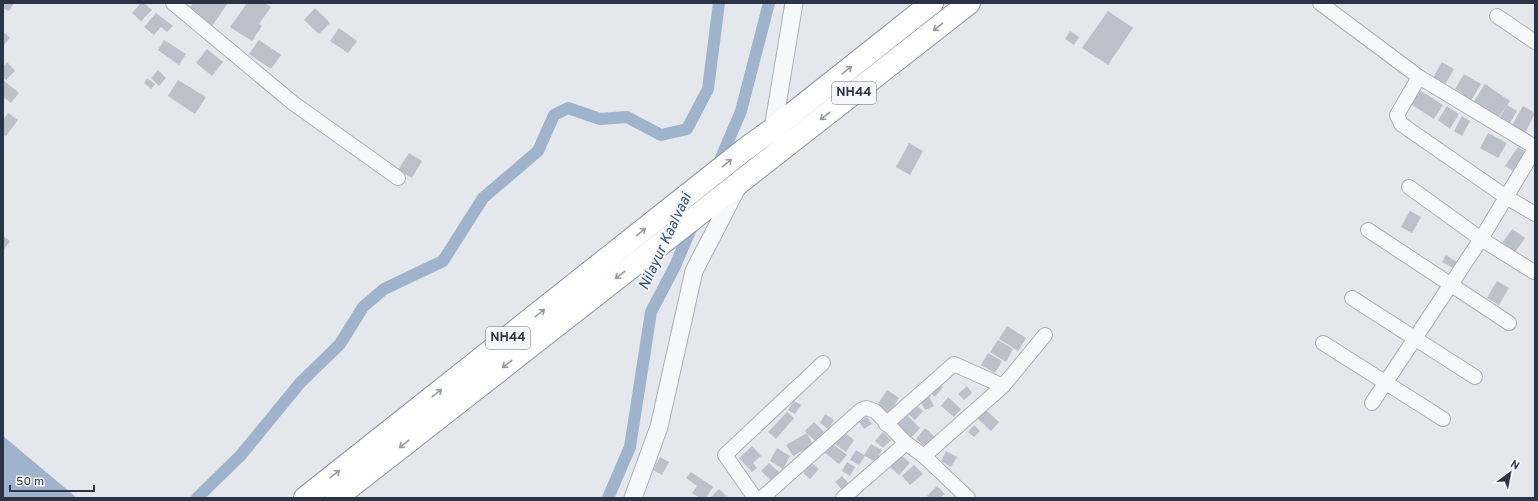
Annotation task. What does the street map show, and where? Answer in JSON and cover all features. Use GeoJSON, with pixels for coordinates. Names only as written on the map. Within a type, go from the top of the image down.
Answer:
{"type":"FeatureCollection","features":[{"type":"Feature","properties":{"kind":"highway","name":"NH44"},"geometry":{"type":"LineString","coordinates":[[305,498],[932,3]]}},
{"type":"Feature","properties":{"kind":"highway","name":"NH44"},"geometry":{"type":"LineString","coordinates":[[336,498],[969,3]]}},
{"type":"Feature","properties":{"kind":"street"},"geometry":{"type":"LineString","coordinates":[[173,3],[293,103],[398,178]]}},
{"type":"Feature","properties":{"kind":"street"},"geometry":{"type":"LineString","coordinates":[[785,148],[772,129],[794,3]]}},
{"type":"Feature","properties":{"kind":"street"},"geometry":{"type":"LineString","coordinates":[[1320,3],[1419,77],[1535,148],[1481,239],[1372,404]]}},
{"type":"Feature","properties":{"kind":"street"},"geometry":{"type":"LineString","coordinates":[[1497,16],[1535,42]]}},
{"type":"Feature","properties":{"kind":"street"},"geometry":{"type":"LineString","coordinates":[[1419,77],[1400,108],[1397,115],[1399,121],[1506,197],[1535,214]]}},
{"type":"Feature","properties":{"kind":"street"},"geometry":{"type":"LineString","coordinates":[[638,495],[659,427],[694,271],[740,183]]}},
{"type":"Feature","properties":{"kind":"street"},"geometry":{"type":"LineString","coordinates":[[1409,187],[1481,239],[1534,272]]}},
{"type":"Feature","properties":{"kind":"street"},"geometry":{"type":"LineString","coordinates":[[1368,230],[1509,323]]}},
{"type":"Feature","properties":{"kind":"street"},"geometry":{"type":"LineString","coordinates":[[1352,298],[1475,377]]}},
{"type":"Feature","properties":{"kind":"street"},"geometry":{"type":"LineString","coordinates":[[924,456],[1003,386],[1045,335]]}},
{"type":"Feature","properties":{"kind":"street"},"geometry":{"type":"LineString","coordinates":[[1323,343],[1443,419]]}},
{"type":"Feature","properties":{"kind":"street"},"geometry":{"type":"LineString","coordinates":[[755,498],[725,455],[823,364]]}},
{"type":"Feature","properties":{"kind":"street"},"geometry":{"type":"LineString","coordinates":[[886,424],[954,364],[1003,386]]}},
{"type":"Feature","properties":{"kind":"street"},"geometry":{"type":"LineString","coordinates":[[762,498],[861,410],[866,408],[871,409],[906,443],[924,456],[968,498]]}},
{"type":"Feature","properties":{"kind":"street"},"geometry":{"type":"LineString","coordinates":[[843,498],[906,443]]}},
{"type":"Feature","properties":{"kind":"water"},"geometry":{"type":"Polygon","coordinates":[[[3,436],[77,498],[3,498],[3,436]]]}},
{"type":"Feature","properties":{"kind":"building"},"geometry":{"type":"Polygon","coordinates":[[[3,3],[14,3],[9,11],[3,8],[3,3]]]}},
{"type":"Feature","properties":{"kind":"building"},"geometry":{"type":"Polygon","coordinates":[[[141,3],[144,3],[152,10],[141,21],[132,13],[141,3]]]}},
{"type":"Feature","properties":{"kind":"building"},"geometry":{"type":"Polygon","coordinates":[[[193,3],[228,3],[212,26],[188,10],[193,3]]]}},
{"type":"Feature","properties":{"kind":"building"},"geometry":{"type":"Polygon","coordinates":[[[247,3],[265,3],[271,7],[259,24],[262,26],[252,41],[230,27],[247,3]]]}},
{"type":"Feature","properties":{"kind":"building"},"geometry":{"type":"Polygon","coordinates":[[[315,8],[330,23],[319,34],[304,20],[315,8]]]}},
{"type":"Feature","properties":{"kind":"building"},"geometry":{"type":"Polygon","coordinates":[[[1108,11],[1133,28],[1108,65],[1082,48],[1108,11]]]}},
{"type":"Feature","properties":{"kind":"building"},"geometry":{"type":"Polygon","coordinates":[[[156,13],[173,26],[167,32],[161,27],[154,35],[144,27],[156,13]]]}},
{"type":"Feature","properties":{"kind":"building"},"geometry":{"type":"Polygon","coordinates":[[[339,28],[357,41],[348,53],[330,41],[339,28]]]}},
{"type":"Feature","properties":{"kind":"building"},"geometry":{"type":"Polygon","coordinates":[[[1070,31],[1079,37],[1074,45],[1065,39],[1070,31]]]}},
{"type":"Feature","properties":{"kind":"building"},"geometry":{"type":"Polygon","coordinates":[[[5,33],[10,38],[3,46],[3,36],[5,33]]]}},
{"type":"Feature","properties":{"kind":"building"},"geometry":{"type":"Polygon","coordinates":[[[164,40],[186,54],[179,65],[158,50],[164,40]]]}},
{"type":"Feature","properties":{"kind":"building"},"geometry":{"type":"Polygon","coordinates":[[[259,40],[281,55],[271,69],[249,54],[259,40]]]}},
{"type":"Feature","properties":{"kind":"building"},"geometry":{"type":"Polygon","coordinates":[[[207,49],[223,62],[212,76],[196,63],[207,49]]]}},
{"type":"Feature","properties":{"kind":"building"},"geometry":{"type":"Polygon","coordinates":[[[7,62],[15,71],[6,80],[3,77],[3,67],[7,62]]]}},
{"type":"Feature","properties":{"kind":"building"},"geometry":{"type":"Polygon","coordinates":[[[1442,62],[1454,69],[1443,88],[1431,81],[1442,62]]]}},
{"type":"Feature","properties":{"kind":"building"},"geometry":{"type":"Polygon","coordinates":[[[158,70],[166,78],[159,86],[151,78],[158,70]]]}},
{"type":"Feature","properties":{"kind":"building"},"geometry":{"type":"Polygon","coordinates":[[[1464,74],[1481,84],[1469,104],[1461,99],[1463,94],[1455,89],[1464,74]]]}},
{"type":"Feature","properties":{"kind":"building"},"geometry":{"type":"Polygon","coordinates":[[[147,78],[155,84],[151,89],[144,83],[147,78]]]}},
{"type":"Feature","properties":{"kind":"building"},"geometry":{"type":"Polygon","coordinates":[[[3,80],[19,93],[11,103],[3,97],[3,80]]]}},
{"type":"Feature","properties":{"kind":"building"},"geometry":{"type":"Polygon","coordinates":[[[178,80],[206,97],[195,114],[168,96],[178,80]]]}},
{"type":"Feature","properties":{"kind":"building"},"geometry":{"type":"Polygon","coordinates":[[[1485,84],[1510,101],[1497,119],[1473,103],[1485,84]]]}},
{"type":"Feature","properties":{"kind":"building"},"geometry":{"type":"Polygon","coordinates":[[[1418,89],[1443,105],[1434,119],[1409,103],[1418,89]]]}},
{"type":"Feature","properties":{"kind":"building"},"geometry":{"type":"Polygon","coordinates":[[[1507,105],[1517,111],[1510,123],[1500,117],[1507,105]]]}},
{"type":"Feature","properties":{"kind":"building"},"geometry":{"type":"Polygon","coordinates":[[[1447,106],[1459,114],[1450,129],[1438,120],[1447,106]]]}},
{"type":"Feature","properties":{"kind":"building"},"geometry":{"type":"Polygon","coordinates":[[[1523,106],[1535,113],[1525,133],[1512,125],[1523,106]]]}},
{"type":"Feature","properties":{"kind":"building"},"geometry":{"type":"Polygon","coordinates":[[[8,113],[18,120],[6,136],[3,134],[3,120],[8,113]]]}},
{"type":"Feature","properties":{"kind":"building"},"geometry":{"type":"Polygon","coordinates":[[[1462,116],[1470,121],[1462,136],[1454,131],[1462,116]]]}},
{"type":"Feature","properties":{"kind":"building"},"geometry":{"type":"Polygon","coordinates":[[[1488,133],[1507,143],[1498,158],[1480,148],[1488,133]]]}},
{"type":"Feature","properties":{"kind":"building"},"geometry":{"type":"Polygon","coordinates":[[[909,143],[923,151],[910,175],[896,167],[909,143]]]}},
{"type":"Feature","properties":{"kind":"building"},"geometry":{"type":"Polygon","coordinates":[[[1518,147],[1527,153],[1515,172],[1505,166],[1518,147]]]}},
{"type":"Feature","properties":{"kind":"building"},"geometry":{"type":"Polygon","coordinates":[[[409,153],[422,161],[412,178],[398,170],[409,153]]]}},
{"type":"Feature","properties":{"kind":"building"},"geometry":{"type":"Polygon","coordinates":[[[1410,211],[1421,217],[1412,233],[1401,227],[1410,211]]]}},
{"type":"Feature","properties":{"kind":"building"},"geometry":{"type":"Polygon","coordinates":[[[1512,229],[1525,238],[1515,252],[1502,243],[1512,229]]]}},
{"type":"Feature","properties":{"kind":"building"},"geometry":{"type":"Polygon","coordinates":[[[3,236],[10,241],[3,251],[3,236]]]}},
{"type":"Feature","properties":{"kind":"building"},"geometry":{"type":"Polygon","coordinates":[[[1446,255],[1457,262],[1453,268],[1442,262],[1446,255]]]}},
{"type":"Feature","properties":{"kind":"building"},"geometry":{"type":"Polygon","coordinates":[[[1497,281],[1509,288],[1499,305],[1487,298],[1497,281]]]}},
{"type":"Feature","properties":{"kind":"building"},"geometry":{"type":"Polygon","coordinates":[[[1007,326],[1026,338],[1018,351],[999,339],[1007,326]]]}},
{"type":"Feature","properties":{"kind":"building"},"geometry":{"type":"Polygon","coordinates":[[[998,340],[1013,349],[1006,362],[990,352],[998,340]]]}},
{"type":"Feature","properties":{"kind":"building"},"geometry":{"type":"Polygon","coordinates":[[[988,353],[1002,361],[995,373],[981,365],[988,353]]]}},
{"type":"Feature","properties":{"kind":"building"},"geometry":{"type":"Polygon","coordinates":[[[937,382],[943,387],[935,397],[929,391],[937,382]]]}},
{"type":"Feature","properties":{"kind":"building"},"geometry":{"type":"Polygon","coordinates":[[[967,386],[972,393],[964,400],[958,394],[967,386]]]}},
{"type":"Feature","properties":{"kind":"building"},"geometry":{"type":"Polygon","coordinates":[[[887,390],[899,398],[888,415],[876,407],[887,390]]]}},
{"type":"Feature","properties":{"kind":"building"},"geometry":{"type":"Polygon","coordinates":[[[928,394],[934,406],[925,410],[919,398],[928,394]]]}},
{"type":"Feature","properties":{"kind":"building"},"geometry":{"type":"Polygon","coordinates":[[[948,397],[961,409],[954,417],[941,406],[948,397]]]}},
{"type":"Feature","properties":{"kind":"building"},"geometry":{"type":"Polygon","coordinates":[[[794,401],[801,405],[795,414],[788,410],[794,401]]]}},
{"type":"Feature","properties":{"kind":"building"},"geometry":{"type":"Polygon","coordinates":[[[915,405],[923,411],[915,420],[908,414],[915,405]]]}},
{"type":"Feature","properties":{"kind":"building"},"geometry":{"type":"Polygon","coordinates":[[[984,408],[999,422],[991,431],[976,417],[984,408]]]}},
{"type":"Feature","properties":{"kind":"building"},"geometry":{"type":"Polygon","coordinates":[[[787,412],[794,418],[776,439],[768,432],[787,412]]]}},
{"type":"Feature","properties":{"kind":"building"},"geometry":{"type":"Polygon","coordinates":[[[905,413],[920,428],[910,439],[895,423],[905,413]]]}},
{"type":"Feature","properties":{"kind":"building"},"geometry":{"type":"Polygon","coordinates":[[[825,414],[834,420],[828,429],[820,423],[825,414]]]}},
{"type":"Feature","properties":{"kind":"building"},"geometry":{"type":"Polygon","coordinates":[[[867,417],[872,424],[864,429],[859,422],[867,417]]]}},
{"type":"Feature","properties":{"kind":"building"},"geometry":{"type":"Polygon","coordinates":[[[814,422],[824,432],[815,441],[805,431],[814,422]]]}},
{"type":"Feature","properties":{"kind":"building"},"geometry":{"type":"Polygon","coordinates":[[[974,425],[980,431],[974,437],[968,432],[974,425]]]}},
{"type":"Feature","properties":{"kind":"building"},"geometry":{"type":"Polygon","coordinates":[[[925,428],[937,439],[928,449],[916,439],[925,428]]]}},
{"type":"Feature","properties":{"kind":"building"},"geometry":{"type":"Polygon","coordinates":[[[844,432],[854,440],[846,452],[835,444],[844,432]]]}},
{"type":"Feature","properties":{"kind":"building"},"geometry":{"type":"Polygon","coordinates":[[[883,432],[891,440],[883,448],[875,441],[883,432]]]}},
{"type":"Feature","properties":{"kind":"building"},"geometry":{"type":"Polygon","coordinates":[[[807,433],[813,445],[793,456],[786,445],[807,433]]]}},
{"type":"Feature","properties":{"kind":"building"},"geometry":{"type":"Polygon","coordinates":[[[833,444],[847,455],[839,464],[825,453],[833,444]]]}},
{"type":"Feature","properties":{"kind":"building"},"geometry":{"type":"Polygon","coordinates":[[[871,444],[882,450],[875,462],[865,456],[859,465],[850,460],[856,450],[864,455],[871,444]]]}},
{"type":"Feature","properties":{"kind":"building"},"geometry":{"type":"Polygon","coordinates":[[[752,446],[761,456],[753,463],[757,468],[752,472],[739,458],[752,446]]]}},
{"type":"Feature","properties":{"kind":"building"},"geometry":{"type":"Polygon","coordinates":[[[777,448],[790,456],[783,469],[770,461],[777,448]]]}},
{"type":"Feature","properties":{"kind":"building"},"geometry":{"type":"Polygon","coordinates":[[[946,451],[957,457],[951,467],[941,461],[946,451]]]}},
{"type":"Feature","properties":{"kind":"building"},"geometry":{"type":"Polygon","coordinates":[[[901,455],[910,463],[899,475],[890,467],[901,455]]]}},
{"type":"Feature","properties":{"kind":"building"},"geometry":{"type":"Polygon","coordinates":[[[660,457],[669,462],[662,475],[653,470],[660,457]]]}},
{"type":"Feature","properties":{"kind":"building"},"geometry":{"type":"Polygon","coordinates":[[[847,462],[855,467],[850,476],[842,471],[847,462]]]}},
{"type":"Feature","properties":{"kind":"building"},"geometry":{"type":"Polygon","coordinates":[[[769,463],[779,472],[771,480],[761,471],[769,463]]]}},
{"type":"Feature","properties":{"kind":"building"},"geometry":{"type":"Polygon","coordinates":[[[812,463],[819,469],[810,479],[803,473],[812,463]]]}},
{"type":"Feature","properties":{"kind":"building"},"geometry":{"type":"Polygon","coordinates":[[[914,465],[923,474],[910,485],[902,476],[914,465]]]}},
{"type":"Feature","properties":{"kind":"building"},"geometry":{"type":"Polygon","coordinates":[[[691,472],[713,487],[706,498],[700,498],[692,493],[697,486],[686,478],[691,472]]]}},
{"type":"Feature","properties":{"kind":"building"},"geometry":{"type":"Polygon","coordinates":[[[842,476],[851,486],[844,492],[835,482],[842,476]]]}},
{"type":"Feature","properties":{"kind":"building"},"geometry":{"type":"Polygon","coordinates":[[[937,486],[945,494],[940,498],[929,498],[927,496],[937,486]]]}},
{"type":"Feature","properties":{"kind":"building"},"geometry":{"type":"Polygon","coordinates":[[[719,489],[729,498],[710,498],[719,489]]]}},
{"type":"Feature","properties":{"kind":"waterway"},"geometry":{"type":"LineString","coordinates":[[197,498],[241,455],[300,383],[340,344],[363,307],[384,289],[443,261],[483,198],[538,151],[554,115],[568,108],[600,119],[627,117],[661,135],[687,129],[708,89],[719,3]]}},
{"type":"Feature","properties":{"kind":"waterway","name":"Nilayur Kaalvaai"},"geometry":{"type":"LineString","coordinates":[[608,498],[630,447],[651,312],[675,266],[741,111],[769,3]]}}]}
